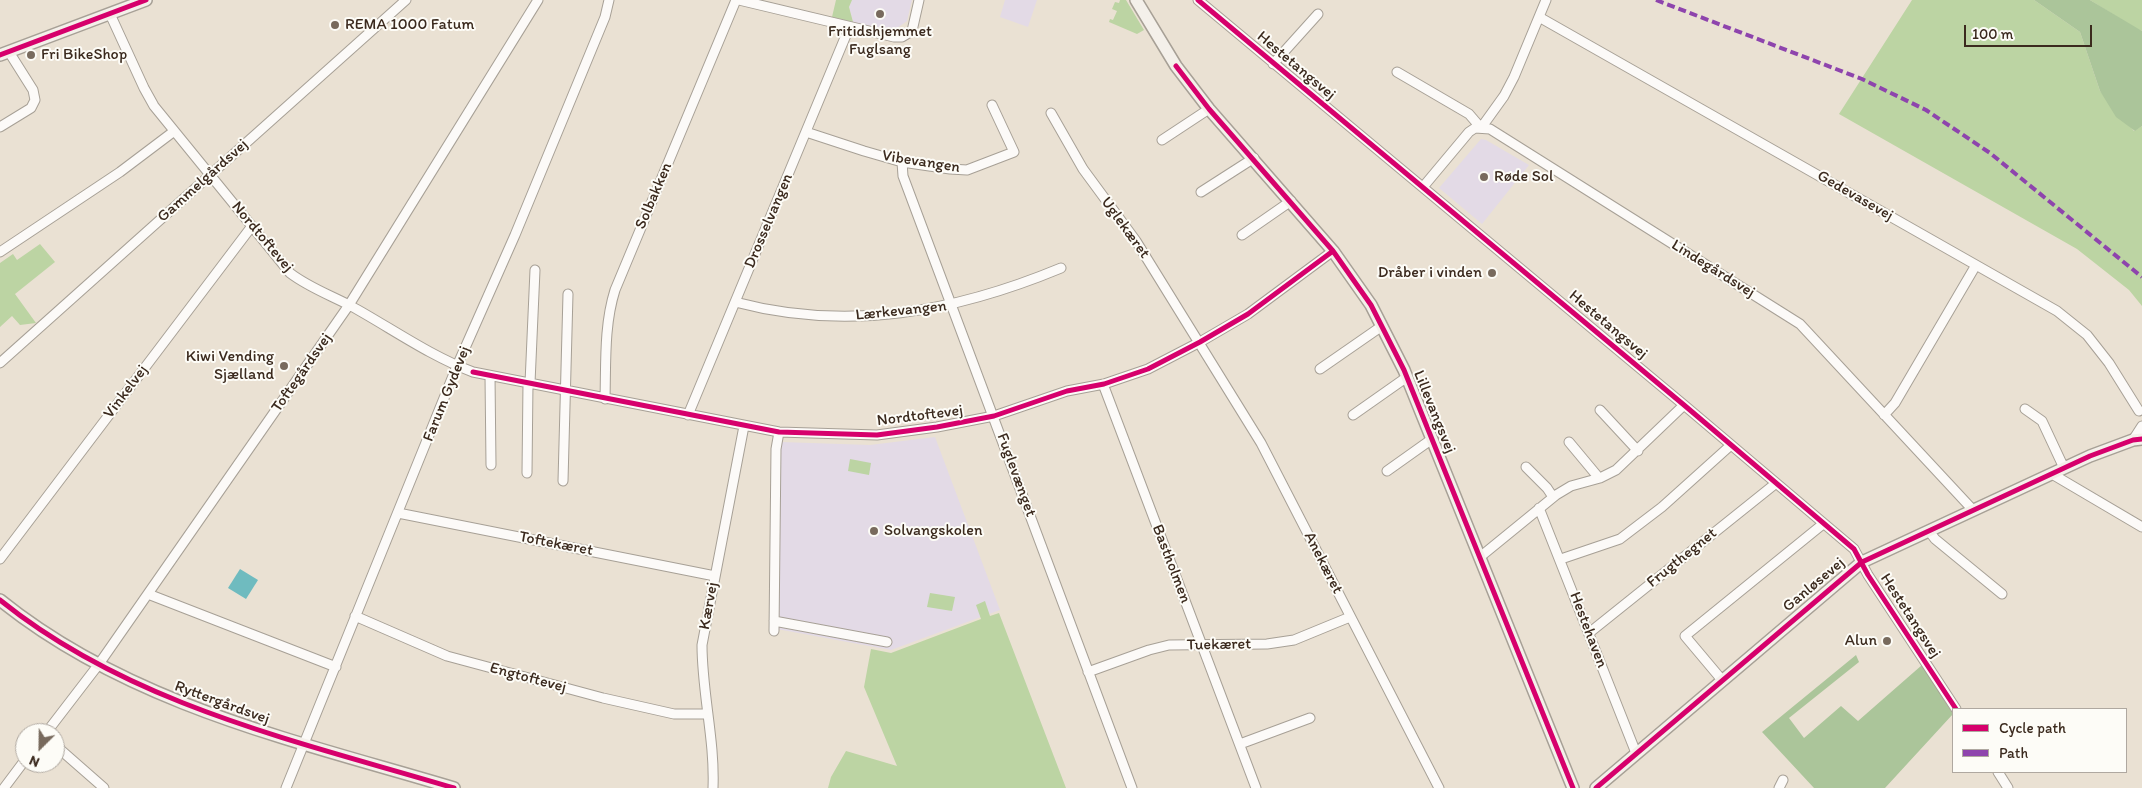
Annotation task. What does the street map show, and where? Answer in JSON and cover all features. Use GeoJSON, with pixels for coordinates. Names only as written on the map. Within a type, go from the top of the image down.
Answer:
{"type":"FeatureCollection","features":[{"type":"Feature","properties":{"kind":"street"},"geometry":{"type":"LineString","coordinates":[[0,127],[30,108],[35,100],[32,90],[4,54],[146,0]]}},
{"type":"Feature","properties":{"kind":"street","name":"Gammelgårdsvej"},"geometry":{"type":"LineString","coordinates":[[0,363],[406,0]]}},
{"type":"Feature","properties":{"kind":"street","name":"Toftegårdsvej"},"geometry":{"type":"LineString","coordinates":[[54,723],[99,664],[349,305],[538,0]]}},
{"type":"Feature","properties":{"kind":"street","name":"Farum Gydevej"},"geometry":{"type":"LineString","coordinates":[[286,788],[457,366],[523,218],[606,17],[609,0]]}},
{"type":"Feature","properties":{"kind":"street"},"geometry":{"type":"LineString","coordinates":[[737,0],[849,28],[894,37],[907,35],[912,31],[919,0]]}},
{"type":"Feature","properties":{"kind":"street","name":"Solbakken"},"geometry":{"type":"LineString","coordinates":[[605,399],[607,328],[609,309],[615,290],[737,0]]}},
{"type":"Feature","properties":{"kind":"street","name":"Lillevangsvej"},"geometry":{"type":"LineString","coordinates":[[1136,0],[1176,66],[1209,109],[1333,250],[1371,305],[1407,378],[1573,788]]}},
{"type":"Feature","properties":{"kind":"street","name":"Hestetangsvej"},"geometry":{"type":"LineString","coordinates":[[1198,0],[1854,549],[1868,575],[1955,708]]}},
{"type":"Feature","properties":{"kind":"street"},"geometry":{"type":"LineString","coordinates":[[1423,187],[1469,132],[1481,128],[1504,96],[1514,77],[1546,0]]}},
{"type":"Feature","properties":{"kind":"street","name":"Nordtoftevej"},"geometry":{"type":"LineString","coordinates":[[110,14],[144,88],[173,132],[290,273],[300,280],[349,305],[457,366],[490,376],[744,426],[779,432],[877,435],[947,426],[994,416],[1067,391],[1103,384],[1148,368],[1200,342],[1248,314],[1333,250]]}},
{"type":"Feature","properties":{"kind":"street","name":"Hestetangsvej"},"geometry":{"type":"LineString","coordinates":[[1273,64],[1318,14]]}},
{"type":"Feature","properties":{"kind":"street","name":"Gedevasevej"},"geometry":{"type":"LineString","coordinates":[[1539,18],[2057,311],[2087,335],[2109,363],[2140,411]]}},
{"type":"Feature","properties":{"kind":"street","name":"Drosselvangen"},"geometry":{"type":"LineString","coordinates":[[688,415],[849,28]]}},
{"type":"Feature","properties":{"kind":"street"},"geometry":{"type":"LineString","coordinates":[[1397,72],[1469,114],[1481,128]]}},
{"type":"Feature","properties":{"kind":"street","name":"Vibevangen"},"geometry":{"type":"LineString","coordinates":[[806,132],[864,152],[902,162],[967,170],[1014,152],[992,105]]}},
{"type":"Feature","properties":{"kind":"street"},"geometry":{"type":"LineString","coordinates":[[1162,140],[1209,109]]}},
{"type":"Feature","properties":{"kind":"street","name":"Uglekæret"},"geometry":{"type":"LineString","coordinates":[[1051,113],[1083,169],[1136,240],[1200,342]]}},
{"type":"Feature","properties":{"kind":"street","name":"Lindegårdsvej"},"geometry":{"type":"LineString","coordinates":[[1481,128],[1490,129],[1792,318],[1973,510]]}},
{"type":"Feature","properties":{"kind":"street"},"geometry":{"type":"LineString","coordinates":[[0,252],[120,172],[173,132]]}},
{"type":"Feature","properties":{"kind":"street"},"geometry":{"type":"LineString","coordinates":[[1201,192],[1254,158]]}},
{"type":"Feature","properties":{"kind":"street","name":"Fuglevænget"},"geometry":{"type":"LineString","coordinates":[[902,162],[904,176],[1132,788]]}},
{"type":"Feature","properties":{"kind":"street"},"geometry":{"type":"LineString","coordinates":[[1242,235],[1291,201]]}},
{"type":"Feature","properties":{"kind":"street","name":"Vinkelvej"},"geometry":{"type":"LineString","coordinates":[[0,558],[252,226]]}},
{"type":"Feature","properties":{"kind":"street"},"geometry":{"type":"LineString","coordinates":[[1884,415],[1895,403],[1976,265]]}},
{"type":"Feature","properties":{"kind":"street","name":"Lærkevangen"},"geometry":{"type":"LineString","coordinates":[[735,302],[761,309],[811,316],[902,314],[953,305],[1061,268]]}},
{"type":"Feature","properties":{"kind":"street"},"geometry":{"type":"LineString","coordinates":[[527,473],[529,383],[535,270]]}},
{"type":"Feature","properties":{"kind":"street"},"geometry":{"type":"LineString","coordinates":[[563,481],[568,294]]}},
{"type":"Feature","properties":{"kind":"street"},"geometry":{"type":"LineString","coordinates":[[1320,369],[1382,326]]}},
{"type":"Feature","properties":{"kind":"street","name":"Anekæret"},"geometry":{"type":"LineString","coordinates":[[1200,342],[1261,443],[1439,788]]}},
{"type":"Feature","properties":{"kind":"street"},"geometry":{"type":"LineString","coordinates":[[490,376],[491,465]]}},
{"type":"Feature","properties":{"kind":"street","name":"Lillevangsvej"},"geometry":{"type":"LineString","coordinates":[[1353,416],[1407,378]]}},
{"type":"Feature","properties":{"kind":"street","name":"Bastholmen"},"geometry":{"type":"LineString","coordinates":[[1103,384],[1256,788]]}},
{"type":"Feature","properties":{"kind":"street"},"geometry":{"type":"LineString","coordinates":[[1480,557],[1539,508],[1570,486],[1599,478],[1616,470],[1684,405]]}},
{"type":"Feature","properties":{"kind":"street"},"geometry":{"type":"LineString","coordinates":[[2025,409],[2042,422],[2064,468]]}},
{"type":"Feature","properties":{"kind":"street"},"geometry":{"type":"LineString","coordinates":[[1600,410],[1638,450]]}},
{"type":"Feature","properties":{"kind":"street","name":"Kærvej"},"geometry":{"type":"LineString","coordinates":[[714,788],[714,760],[702,670],[702,645],[744,426]]}},
{"type":"Feature","properties":{"kind":"street"},"geometry":{"type":"LineString","coordinates":[[2137,440],[2142,426]]}},
{"type":"Feature","properties":{"kind":"street"},"geometry":{"type":"LineString","coordinates":[[774,631],[776,449],[779,432]]}},
{"type":"Feature","properties":{"kind":"street","name":"Lillevangsvej"},"geometry":{"type":"LineString","coordinates":[[1387,471],[1432,439]]}},
{"type":"Feature","properties":{"kind":"street","name":"Ganløsevej"},"geometry":{"type":"LineString","coordinates":[[1596,788],[1862,562],[2108,448],[2137,440]]}},
{"type":"Feature","properties":{"kind":"street"},"geometry":{"type":"LineString","coordinates":[[1569,442],[1599,478]]}},
{"type":"Feature","properties":{"kind":"street"},"geometry":{"type":"LineString","coordinates":[[1561,559],[1620,539],[1662,507],[1731,445]]}},
{"type":"Feature","properties":{"kind":"street"},"geometry":{"type":"LineString","coordinates":[[1526,467],[1547,488],[1553,497]]}},
{"type":"Feature","properties":{"kind":"street"},"geometry":{"type":"LineString","coordinates":[[2052,474],[2142,527]]}},
{"type":"Feature","properties":{"kind":"street","name":"Frugthegnet"},"geometry":{"type":"LineString","coordinates":[[1589,633],[1775,484]]}},
{"type":"Feature","properties":{"kind":"street","name":"Hestehaven"},"geometry":{"type":"LineString","coordinates":[[1539,508],[1561,559],[1636,753]]}},
{"type":"Feature","properties":{"kind":"street","name":"Toftekæret"},"geometry":{"type":"LineString","coordinates":[[398,513],[715,576]]}},
{"type":"Feature","properties":{"kind":"street"},"geometry":{"type":"LineString","coordinates":[[1722,680],[1685,636],[1823,524]]}},
{"type":"Feature","properties":{"kind":"street"},"geometry":{"type":"LineString","coordinates":[[1929,531],[1935,539],[2002,594]]}},
{"type":"Feature","properties":{"kind":"street"},"geometry":{"type":"LineString","coordinates":[[148,594],[336,667]]}},
{"type":"Feature","properties":{"kind":"street","name":"Ryttergårdsvej"},"geometry":{"type":"LineString","coordinates":[[0,600],[53,637],[99,664],[176,701],[235,723],[454,788]]}},
{"type":"Feature","properties":{"kind":"street","name":"Engtoftevej"},"geometry":{"type":"LineString","coordinates":[[355,616],[448,656],[603,698],[674,714],[708,714]]}},
{"type":"Feature","properties":{"kind":"street","name":"Tuekæret"},"geometry":{"type":"LineString","coordinates":[[1088,672],[1148,650],[1169,645],[1267,644],[1294,640],[1350,616]]}},
{"type":"Feature","properties":{"kind":"street"},"geometry":{"type":"LineString","coordinates":[[774,621],[887,642]]}},
{"type":"Feature","properties":{"kind":"street"},"geometry":{"type":"LineString","coordinates":[[1240,744],[1310,718]]}},
{"type":"Feature","properties":{"kind":"street"},"geometry":{"type":"LineString","coordinates":[[65,754],[104,788]]}},
{"type":"Feature","properties":{"kind":"street"},"geometry":{"type":"LineString","coordinates":[[4,788],[15,773]]}},
{"type":"Feature","properties":{"kind":"street"},"geometry":{"type":"LineString","coordinates":[[1999,773],[2008,788]]}},
{"type":"Feature","properties":{"kind":"shaded area","name":"Fritidshjemmet Fuglsang"},"geometry":{"type":"Polygon","coordinates":[[[852,0],[912,0],[907,21],[893,31],[853,22],[849,7],[852,0]]]}},
{"type":"Feature","properties":{"kind":"shaded area"},"geometry":{"type":"Polygon","coordinates":[[[1005,0],[1037,0],[1028,27],[1000,17],[1005,0]]]}},
{"type":"Feature","properties":{"kind":"shaded area","name":"Røde Sol"},"geometry":{"type":"Polygon","coordinates":[[[1481,139],[1486,140],[1529,165],[1482,224],[1439,188],[1481,139]]]}},
{"type":"Feature","properties":{"kind":"shaded area","name":"Solvangskolen"},"geometry":{"type":"Polygon","coordinates":[[[935,437],[1000,610],[891,650],[777,629],[779,452],[781,442],[870,445],[935,437]]]}},
{"type":"Feature","properties":{"kind":"green space"},"geometry":{"type":"Polygon","coordinates":[[[836,0],[852,0],[849,7],[853,22],[832,17],[836,0]]]}},
{"type":"Feature","properties":{"kind":"green space"},"geometry":{"type":"Polygon","coordinates":[[[1120,0],[1126,0],[1144,30],[1137,34],[1109,22],[1110,19],[1113,20],[1117,11],[1112,9],[1115,2],[1119,3],[1120,0]]]}},
{"type":"Feature","properties":{"kind":"green space"},"geometry":{"type":"Polygon","coordinates":[[[1912,0],[2034,0],[2080,32],[2100,91],[2134,131],[2142,126],[2142,306],[2129,290],[2077,249],[1839,114],[1912,0]]]}},
{"type":"Feature","properties":{"kind":"green space"},"geometry":{"type":"Polygon","coordinates":[[[2034,0],[2090,0],[2142,31],[2142,126],[2135,131],[2116,117],[2100,91],[2080,32],[2034,0]]]}},
{"type":"Feature","properties":{"kind":"green space"},"geometry":{"type":"Polygon","coordinates":[[[2090,0],[2142,0],[2142,31],[2135,28],[2090,0]]]}},
{"type":"Feature","properties":{"kind":"green space"},"geometry":{"type":"Polygon","coordinates":[[[40,244],[55,262],[15,294],[36,323],[20,325],[12,316],[0,327],[0,263],[13,254],[17,260],[40,244]]]}},
{"type":"Feature","properties":{"kind":"green space"},"geometry":{"type":"Polygon","coordinates":[[[850,459],[871,463],[869,475],[848,471],[850,459]]]}},
{"type":"Feature","properties":{"kind":"green space"},"geometry":{"type":"Polygon","coordinates":[[[930,593],[955,597],[952,611],[927,607],[930,593]]]}},
{"type":"Feature","properties":{"kind":"green space"},"geometry":{"type":"Polygon","coordinates":[[[985,601],[990,616],[999,613],[1066,788],[828,788],[831,777],[846,751],[897,766],[864,687],[871,649],[891,653],[981,619],[976,605],[985,601]]]}},
{"type":"Feature","properties":{"kind":"green space"},"geometry":{"type":"Polygon","coordinates":[[[1856,655],[1859,662],[1789,718],[1804,738],[1841,706],[1858,721],[1922,665],[1952,712],[1952,715],[1885,788],[1814,788],[1762,732],[1856,655]]]}},
{"type":"Feature","properties":{"kind":"water"},"geometry":{"type":"Polygon","coordinates":[[[240,569],[258,580],[246,599],[228,588],[240,569]]]}},
{"type":"Feature","properties":{"kind":"marked path"},"geometry":{"type":"LineString","coordinates":[[1656,0],[1862,79],[1926,110],[1990,153],[2142,277]]}},
{"type":"Feature","properties":{"kind":"cycle path"},"geometry":{"type":"LineString","coordinates":[[0,55],[146,0]]}},
{"type":"Feature","properties":{"kind":"cycle path"},"geometry":{"type":"LineString","coordinates":[[1198,0],[1854,549],[1868,575],[1955,708]]}},
{"type":"Feature","properties":{"kind":"cycle path"},"geometry":{"type":"LineString","coordinates":[[1176,66],[1209,109],[1333,251],[1371,305],[1404,370],[1573,788]]}},
{"type":"Feature","properties":{"kind":"cycle path"},"geometry":{"type":"LineString","coordinates":[[473,372],[779,432],[877,435],[937,427],[994,416],[1067,391],[1104,384],[1148,369],[1248,314],[1333,251]]}},
{"type":"Feature","properties":{"kind":"cycle path"},"geometry":{"type":"LineString","coordinates":[[1596,788],[1862,562],[2090,456],[2133,440],[2142,439]]}},
{"type":"Feature","properties":{"kind":"cycle path"},"geometry":{"type":"LineString","coordinates":[[0,600],[50,636],[104,667],[159,693],[217,716],[276,736],[454,788]]}},
{"type":"Feature","properties":{"kind":"place","name":"Fritidshjemmet Fuglsang"},"geometry":{"type":"Point","coordinates":[880,14]}},
{"type":"Feature","properties":{"kind":"place","name":"REMA 1000 Fatum"},"geometry":{"type":"Point","coordinates":[335,25]}},
{"type":"Feature","properties":{"kind":"place","name":"Fri BikeShop"},"geometry":{"type":"Point","coordinates":[31,55]}},
{"type":"Feature","properties":{"kind":"place","name":"Røde Sol"},"geometry":{"type":"Point","coordinates":[1484,177]}},
{"type":"Feature","properties":{"kind":"place","name":"Dråber i vinden"},"geometry":{"type":"Point","coordinates":[1492,273]}},
{"type":"Feature","properties":{"kind":"place","name":"Kiwi Vending Sjælland"},"geometry":{"type":"Point","coordinates":[284,366]}},
{"type":"Feature","properties":{"kind":"place","name":"Solvangskolen"},"geometry":{"type":"Point","coordinates":[874,531]}},
{"type":"Feature","properties":{"kind":"place","name":"Alun"},"geometry":{"type":"Point","coordinates":[1887,641]}}]}
